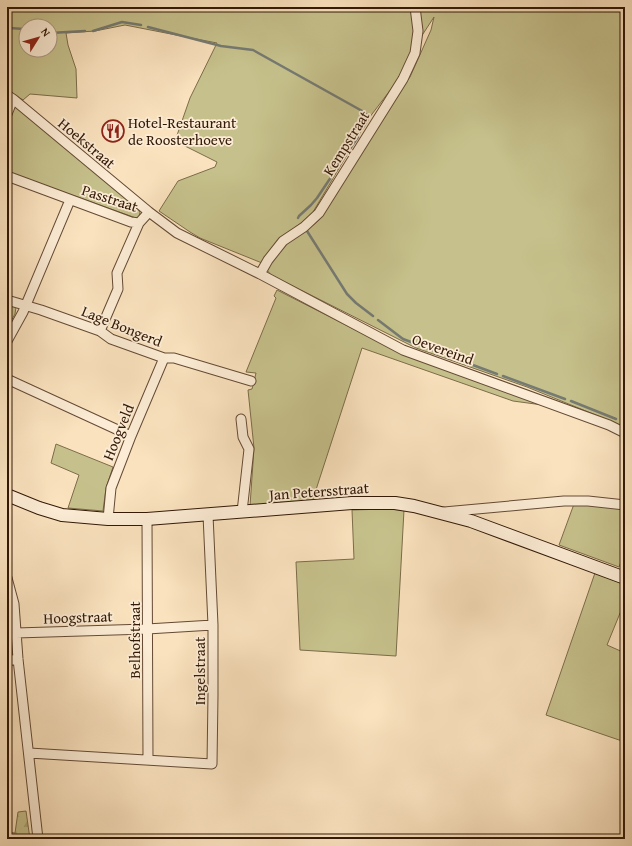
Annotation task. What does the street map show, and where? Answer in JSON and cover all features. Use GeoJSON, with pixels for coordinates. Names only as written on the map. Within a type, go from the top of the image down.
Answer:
{"type":"FeatureCollection","features":[{"type":"Feature","properties":{"kind":"street","name":"Kempstraat"},"geometry":{"type":"LineString","coordinates":[[260,274],[268,260],[283,242],[304,227],[319,213],[403,79],[415,53],[418,30],[415,7]]}},
{"type":"Feature","properties":{"kind":"street"},"geometry":{"type":"LineString","coordinates":[[7,114],[10,97]]}},
{"type":"Feature","properties":{"kind":"street","name":"Hoekstraat"},"geometry":{"type":"LineString","coordinates":[[10,97],[149,212]]}},
{"type":"Feature","properties":{"kind":"street","name":"Passtraat"},"geometry":{"type":"LineString","coordinates":[[7,176],[131,222],[139,223],[149,212],[176,233],[260,274]]}},
{"type":"Feature","properties":{"kind":"street"},"geometry":{"type":"LineString","coordinates":[[7,341],[26,306],[70,200]]}},
{"type":"Feature","properties":{"kind":"street"},"geometry":{"type":"LineString","coordinates":[[100,331],[118,289],[117,273],[139,223]]}},
{"type":"Feature","properties":{"kind":"street","name":"Oevereind"},"geometry":{"type":"LineString","coordinates":[[260,274],[404,350],[609,425],[625,433]]}},
{"type":"Feature","properties":{"kind":"street","name":"Lage Bongerd"},"geometry":{"type":"LineString","coordinates":[[7,300],[41,310],[100,331],[110,339],[164,358],[174,358],[251,381]]}},
{"type":"Feature","properties":{"kind":"street","name":"Hoogveld"},"geometry":{"type":"LineString","coordinates":[[108,519],[111,488],[164,358]]}},
{"type":"Feature","properties":{"kind":"street"},"geometry":{"type":"LineString","coordinates":[[7,379],[131,436]]}},
{"type":"Feature","properties":{"kind":"street"},"geometry":{"type":"LineString","coordinates":[[241,419],[243,437],[249,448],[242,512]]}},
{"type":"Feature","properties":{"kind":"street","name":"Jan Petersstraat"},"geometry":{"type":"LineString","coordinates":[[7,495],[39,508],[62,515],[108,519],[147,519],[323,505],[395,503],[440,512],[471,521],[625,578]]}},
{"type":"Feature","properties":{"kind":"street"},"geometry":{"type":"LineString","coordinates":[[440,512],[564,501],[588,501],[625,505]]}},
{"type":"Feature","properties":{"kind":"street","name":"Ingelstraat"},"geometry":{"type":"LineString","coordinates":[[148,760],[212,764],[214,695],[213,625],[208,515]]}},
{"type":"Feature","properties":{"kind":"street","name":"Belhofstraat"},"geometry":{"type":"LineString","coordinates":[[147,519],[148,760]]}},
{"type":"Feature","properties":{"kind":"street"},"geometry":{"type":"LineString","coordinates":[[7,578],[14,604],[18,659],[29,753],[32,796],[38,839]]}},
{"type":"Feature","properties":{"kind":"street","name":"Hoogstraat"},"geometry":{"type":"LineString","coordinates":[[16,633],[148,629],[213,625]]}},
{"type":"Feature","properties":{"kind":"street"},"geometry":{"type":"LineString","coordinates":[[7,661],[18,659]]}},
{"type":"Feature","properties":{"kind":"street"},"geometry":{"type":"LineString","coordinates":[[29,753],[148,760]]}},
{"type":"Feature","properties":{"kind":"green space"},"geometry":{"type":"Polygon","coordinates":[[[7,7],[413,7],[414,47],[398,80],[369,118],[313,212],[305,220],[282,237],[262,263],[200,238],[159,211],[178,181],[215,167],[217,162],[175,141],[190,98],[217,43],[125,25],[95,31],[66,33],[68,45],[76,69],[77,98],[30,94],[23,100],[7,90],[7,7]]]}},
{"type":"Feature","properties":{"kind":"green space"},"geometry":{"type":"Polygon","coordinates":[[[418,7],[625,7],[625,427],[527,387],[416,348],[271,275],[267,270],[276,255],[285,245],[319,220],[391,103],[410,77],[431,30],[434,17],[421,37],[418,7]]]}},
{"type":"Feature","properties":{"kind":"green space"},"geometry":{"type":"Polygon","coordinates":[[[16,107],[130,201],[140,212],[139,217],[136,218],[7,173],[7,122],[12,109],[16,107]]]}},
{"type":"Feature","properties":{"kind":"green space"},"geometry":{"type":"Polygon","coordinates":[[[277,290],[405,355],[550,406],[513,401],[362,348],[312,502],[250,506],[254,448],[248,390],[252,389],[256,373],[246,372],[276,298],[274,296],[277,290]]]}},
{"type":"Feature","properties":{"kind":"green space"},"geometry":{"type":"Polygon","coordinates":[[[7,304],[16,307],[15,314],[7,328],[7,304]]]}},
{"type":"Feature","properties":{"kind":"green space"},"geometry":{"type":"Polygon","coordinates":[[[56,444],[113,467],[106,488],[103,511],[68,508],[79,475],[51,463],[56,444]]]}},
{"type":"Feature","properties":{"kind":"green space"},"geometry":{"type":"Polygon","coordinates":[[[574,504],[625,508],[625,552],[619,567],[559,545],[574,504]]]}},
{"type":"Feature","properties":{"kind":"green space"},"geometry":{"type":"Polygon","coordinates":[[[352,510],[404,510],[396,656],[300,650],[296,562],[354,559],[352,510]]]}},
{"type":"Feature","properties":{"kind":"green space"},"geometry":{"type":"Polygon","coordinates":[[[596,570],[625,581],[625,601],[607,645],[625,653],[625,732],[622,741],[546,715],[596,570]]]}},
{"type":"Feature","properties":{"kind":"green space"},"geometry":{"type":"Polygon","coordinates":[[[26,811],[30,839],[7,839],[7,832],[15,833],[18,812],[26,811]]]}},
{"type":"Feature","properties":{"kind":"waterway"},"geometry":{"type":"LineString","coordinates":[[93,31],[122,22],[141,25]]}},
{"type":"Feature","properties":{"kind":"waterway"},"geometry":{"type":"LineString","coordinates":[[7,27],[18,29]]}},
{"type":"Feature","properties":{"kind":"waterway"},"geometry":{"type":"LineString","coordinates":[[148,27],[221,46],[253,50],[364,112],[368,116],[363,128]]}},
{"type":"Feature","properties":{"kind":"waterway"},"geometry":{"type":"LineString","coordinates":[[58,33],[85,31]]}},
{"type":"Feature","properties":{"kind":"waterway"},"geometry":{"type":"LineString","coordinates":[[298,218],[317,198],[358,137]]}},
{"type":"Feature","properties":{"kind":"waterway"},"geometry":{"type":"LineString","coordinates":[[307,231],[347,294],[373,316]]}},
{"type":"Feature","properties":{"kind":"waterway"},"geometry":{"type":"LineString","coordinates":[[378,320],[403,339],[497,374]]}},
{"type":"Feature","properties":{"kind":"waterway"},"geometry":{"type":"LineString","coordinates":[[503,376],[565,399]]}},
{"type":"Feature","properties":{"kind":"waterway"},"geometry":{"type":"LineString","coordinates":[[571,401],[616,419]]}},
{"type":"Feature","properties":{"kind":"place","name":"Hotel-Restaurant de Roosterhoeve"},"geometry":{"type":"Point","coordinates":[113,131]}}]}
